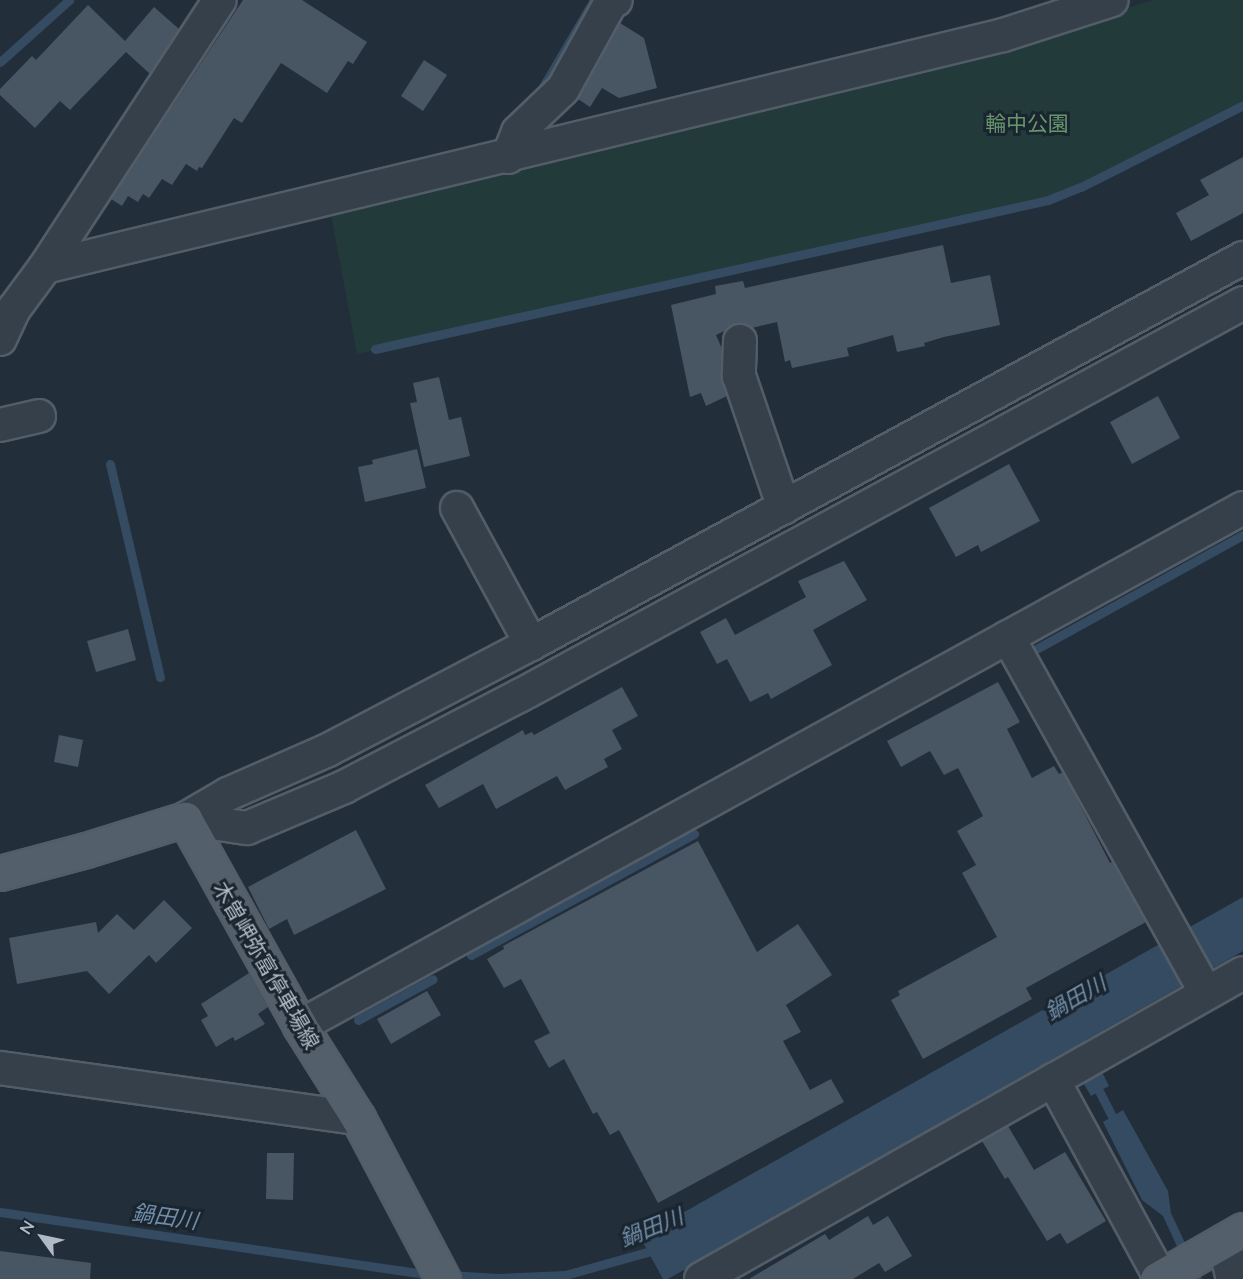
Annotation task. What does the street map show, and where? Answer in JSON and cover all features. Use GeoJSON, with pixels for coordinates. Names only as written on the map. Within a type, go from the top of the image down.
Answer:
{"type":"FeatureCollection","features":[{"type":"Feature","properties":{"kind":"main road"},"geometry":{"type":"LineString","coordinates":[[0,873],[86,850],[185,819]]}},
{"type":"Feature","properties":{"kind":"main road","name":"木曽岬弥富停車場線"},"geometry":{"type":"LineString","coordinates":[[185,819],[300,1026],[358,1118],[443,1279]]}},
{"type":"Feature","properties":{"kind":"main road"},"geometry":{"type":"LineString","coordinates":[[1162,1276],[1224,1241]]}},
{"type":"Feature","properties":{"kind":"street"},"geometry":{"type":"LineString","coordinates":[[0,339],[14,309],[45,267],[220,0]]}},
{"type":"Feature","properties":{"kind":"street"},"geometry":{"type":"LineString","coordinates":[[45,267],[508,157],[1003,35],[1112,0]]}},
{"type":"Feature","properties":{"kind":"street"},"geometry":{"type":"LineString","coordinates":[[508,157],[518,132],[563,89],[613,1]]}},
{"type":"Feature","properties":{"kind":"street"},"geometry":{"type":"LineString","coordinates":[[185,819],[228,794],[328,750],[531,644],[1243,258]]}},
{"type":"Feature","properties":{"kind":"street"},"geometry":{"type":"LineString","coordinates":[[185,819],[247,828],[344,787],[582,663],[1243,303]]}},
{"type":"Feature","properties":{"kind":"street"},"geometry":{"type":"LineString","coordinates":[[740,341],[739,376],[784,508]]}},
{"type":"Feature","properties":{"kind":"street"},"geometry":{"type":"LineString","coordinates":[[0,425],[39,416]]}},
{"type":"Feature","properties":{"kind":"street"},"geometry":{"type":"LineString","coordinates":[[457,508],[531,644]]}},
{"type":"Feature","properties":{"kind":"street"},"geometry":{"type":"LineString","coordinates":[[300,1026],[1243,508]]}},
{"type":"Feature","properties":{"kind":"street"},"geometry":{"type":"LineString","coordinates":[[1008,637],[1203,988]]}},
{"type":"Feature","properties":{"kind":"street"},"geometry":{"type":"LineString","coordinates":[[701,1279],[1060,1076],[1203,988],[1243,973]]}},
{"type":"Feature","properties":{"kind":"street"},"geometry":{"type":"LineString","coordinates":[[0,1068],[358,1118]]}},
{"type":"Feature","properties":{"kind":"street"},"geometry":{"type":"LineString","coordinates":[[1060,1076],[1162,1276]]}},
{"type":"Feature","properties":{"kind":"street"},"geometry":{"type":"LineString","coordinates":[[1224,1241],[1233,1279]]}},
{"type":"Feature","properties":{"kind":"green space","name":"輪中公園"},"geometry":{"type":"Polygon","coordinates":[[[1153,0],[1243,0],[1243,105],[1081,187],[1048,200],[357,354],[331,214],[1007,46],[1153,0]]]}},
{"type":"Feature","properties":{"kind":"water"},"geometry":{"type":"Polygon","coordinates":[[[1243,897],[1243,951],[1086,1040],[1109,1086],[1091,1096],[1065,1052],[668,1279],[663,1279],[640,1237],[1243,897]]]}},
{"type":"Feature","properties":{"kind":"water"},"geometry":{"type":"Polygon","coordinates":[[[1123,1110],[1168,1191],[1171,1213],[1202,1279],[1192,1279],[1163,1216],[1142,1200],[1103,1122],[1123,1110]]]}},
{"type":"Feature","properties":{"kind":"building"},"geometry":{"type":"Polygon","coordinates":[[[243,0],[302,0],[367,42],[353,64],[348,61],[327,93],[281,63],[242,123],[234,118],[202,168],[199,167],[197,171],[186,164],[172,185],[162,179],[149,198],[143,194],[138,202],[128,196],[122,206],[111,199],[243,0]]]}},
{"type":"Feature","properties":{"kind":"building"},"geometry":{"type":"Polygon","coordinates":[[[88,5],[125,41],[154,7],[179,29],[150,74],[126,52],[70,110],[60,101],[35,128],[0,95],[0,89],[32,56],[36,60],[88,5]]]}},
{"type":"Feature","properties":{"kind":"building"},"geometry":{"type":"Polygon","coordinates":[[[620,23],[644,38],[657,88],[619,98],[602,88],[590,107],[578,99],[620,23]]]}},
{"type":"Feature","properties":{"kind":"building"},"geometry":{"type":"Polygon","coordinates":[[[424,60],[447,75],[423,111],[401,96],[424,60]]]}},
{"type":"Feature","properties":{"kind":"building"},"geometry":{"type":"Polygon","coordinates":[[[1243,157],[1243,213],[1191,241],[1176,213],[1209,195],[1200,180],[1243,157]]]}},
{"type":"Feature","properties":{"kind":"building"},"geometry":{"type":"Polygon","coordinates":[[[943,245],[951,283],[990,275],[1000,325],[944,337],[924,343],[925,346],[897,352],[893,335],[847,348],[849,356],[792,368],[790,360],[785,362],[777,322],[752,328],[740,323],[716,335],[722,349],[721,376],[727,396],[706,406],[701,393],[690,397],[671,305],[716,294],[715,286],[743,281],[745,288],[943,245]]]}},
{"type":"Feature","properties":{"kind":"building"},"geometry":{"type":"Polygon","coordinates":[[[439,377],[449,420],[461,417],[470,456],[424,467],[410,403],[417,402],[413,383],[439,377]]]}},
{"type":"Feature","properties":{"kind":"building"},"geometry":{"type":"Polygon","coordinates":[[[1158,396],[1180,438],[1132,464],[1110,422],[1158,396]]]}},
{"type":"Feature","properties":{"kind":"building"},"geometry":{"type":"Polygon","coordinates":[[[417,449],[426,488],[365,502],[358,467],[373,464],[372,460],[417,449]]]}},
{"type":"Feature","properties":{"kind":"building"},"geometry":{"type":"Polygon","coordinates":[[[1009,464],[1040,521],[981,552],[978,545],[956,557],[929,508],[1009,464]]]}},
{"type":"Feature","properties":{"kind":"building"},"geometry":{"type":"Polygon","coordinates":[[[844,561],[867,600],[813,630],[832,665],[771,699],[768,693],[750,702],[727,659],[717,664],[700,632],[726,618],[735,635],[806,597],[798,581],[844,561]]]}},
{"type":"Feature","properties":{"kind":"building"},"geometry":{"type":"Polygon","coordinates":[[[128,629],[136,660],[96,672],[87,641],[128,629]]]}},
{"type":"Feature","properties":{"kind":"building"},"geometry":{"type":"Polygon","coordinates":[[[998,682],[1020,722],[1007,729],[1032,778],[1054,766],[1059,774],[1063,772],[1110,863],[1112,862],[1146,922],[1026,988],[1032,999],[923,1059],[891,1000],[900,995],[898,991],[997,937],[962,873],[976,865],[957,831],[983,816],[958,768],[944,775],[930,751],[901,767],[887,741],[998,682]]]}},
{"type":"Feature","properties":{"kind":"building"},"geometry":{"type":"Polygon","coordinates":[[[622,687],[638,716],[612,730],[622,749],[604,759],[608,767],[565,790],[557,776],[496,809],[483,784],[439,808],[425,785],[523,730],[525,735],[532,732],[534,735],[622,687]]]}},
{"type":"Feature","properties":{"kind":"building"},"geometry":{"type":"Polygon","coordinates":[[[59,735],[83,740],[78,767],[54,762],[59,735]]]}},
{"type":"Feature","properties":{"kind":"building"},"geometry":{"type":"Polygon","coordinates":[[[356,830],[386,889],[294,935],[287,919],[269,929],[248,887],[356,830]]]}},
{"type":"Feature","properties":{"kind":"building"},"geometry":{"type":"Polygon","coordinates":[[[698,841],[757,952],[798,924],[832,975],[786,1005],[801,1032],[783,1041],[810,1090],[831,1079],[844,1102],[658,1203],[619,1130],[610,1135],[597,1112],[593,1114],[564,1059],[549,1068],[534,1041],[550,1033],[521,979],[504,988],[487,959],[504,949],[503,946],[698,841]]]}},
{"type":"Feature","properties":{"kind":"building"},"geometry":{"type":"Polygon","coordinates":[[[164,900],[192,928],[156,963],[149,955],[109,994],[87,971],[17,984],[9,938],[96,922],[98,933],[117,914],[134,930],[164,900]]]}},
{"type":"Feature","properties":{"kind":"building"},"geometry":{"type":"Polygon","coordinates":[[[249,973],[268,1007],[258,1014],[265,1024],[235,1041],[233,1037],[216,1047],[201,1020],[208,1016],[201,1004],[249,973]]]}},
{"type":"Feature","properties":{"kind":"building"},"geometry":{"type":"Polygon","coordinates":[[[427,991],[441,1015],[391,1044],[377,1019],[427,991]]]}},
{"type":"Feature","properties":{"kind":"building"},"geometry":{"type":"Polygon","coordinates":[[[1008,1126],[1034,1170],[1065,1152],[1106,1221],[1067,1244],[1060,1233],[1047,1241],[1008,1177],[1005,1179],[982,1141],[1008,1126]]]}},
{"type":"Feature","properties":{"kind":"building"},"geometry":{"type":"Polygon","coordinates":[[[267,1153],[294,1153],[293,1200],[266,1199],[267,1153]]]}},
{"type":"Feature","properties":{"kind":"building"},"geometry":{"type":"Polygon","coordinates":[[[868,1216],[873,1225],[888,1216],[912,1256],[885,1272],[879,1263],[853,1279],[749,1279],[825,1234],[829,1240],[868,1216]]]}},
{"type":"Feature","properties":{"kind":"building"},"geometry":{"type":"Polygon","coordinates":[[[0,1251],[91,1263],[90,1279],[0,1279],[0,1251]]]}},
{"type":"Feature","properties":{"kind":"waterway"},"geometry":{"type":"LineString","coordinates":[[0,62],[69,0]]}},
{"type":"Feature","properties":{"kind":"waterway"},"geometry":{"type":"LineString","coordinates":[[537,97],[594,0]]}},
{"type":"Feature","properties":{"kind":"waterway"},"geometry":{"type":"LineString","coordinates":[[375,349],[1048,200],[1081,187],[1243,105]]}},
{"type":"Feature","properties":{"kind":"waterway"},"geometry":{"type":"LineString","coordinates":[[110,464],[160,677]]}},
{"type":"Feature","properties":{"kind":"waterway"},"geometry":{"type":"LineString","coordinates":[[1038,648],[1243,535]]}},
{"type":"Feature","properties":{"kind":"waterway"},"geometry":{"type":"LineString","coordinates":[[471,955],[694,834]]}},
{"type":"Feature","properties":{"kind":"waterway"},"geometry":{"type":"LineString","coordinates":[[358,1020],[433,979]]}},
{"type":"Feature","properties":{"kind":"waterway"},"geometry":{"type":"LineString","coordinates":[[1095,1083],[1117,1126]]}},
{"type":"Feature","properties":{"kind":"waterway","name":"鍋田川"},"geometry":{"type":"LineString","coordinates":[[0,1212],[434,1275]]}},
{"type":"Feature","properties":{"kind":"waterway","name":"鍋田川"},"geometry":{"type":"LineString","coordinates":[[448,1275],[498,1278],[565,1275],[658,1249]]}}]}
